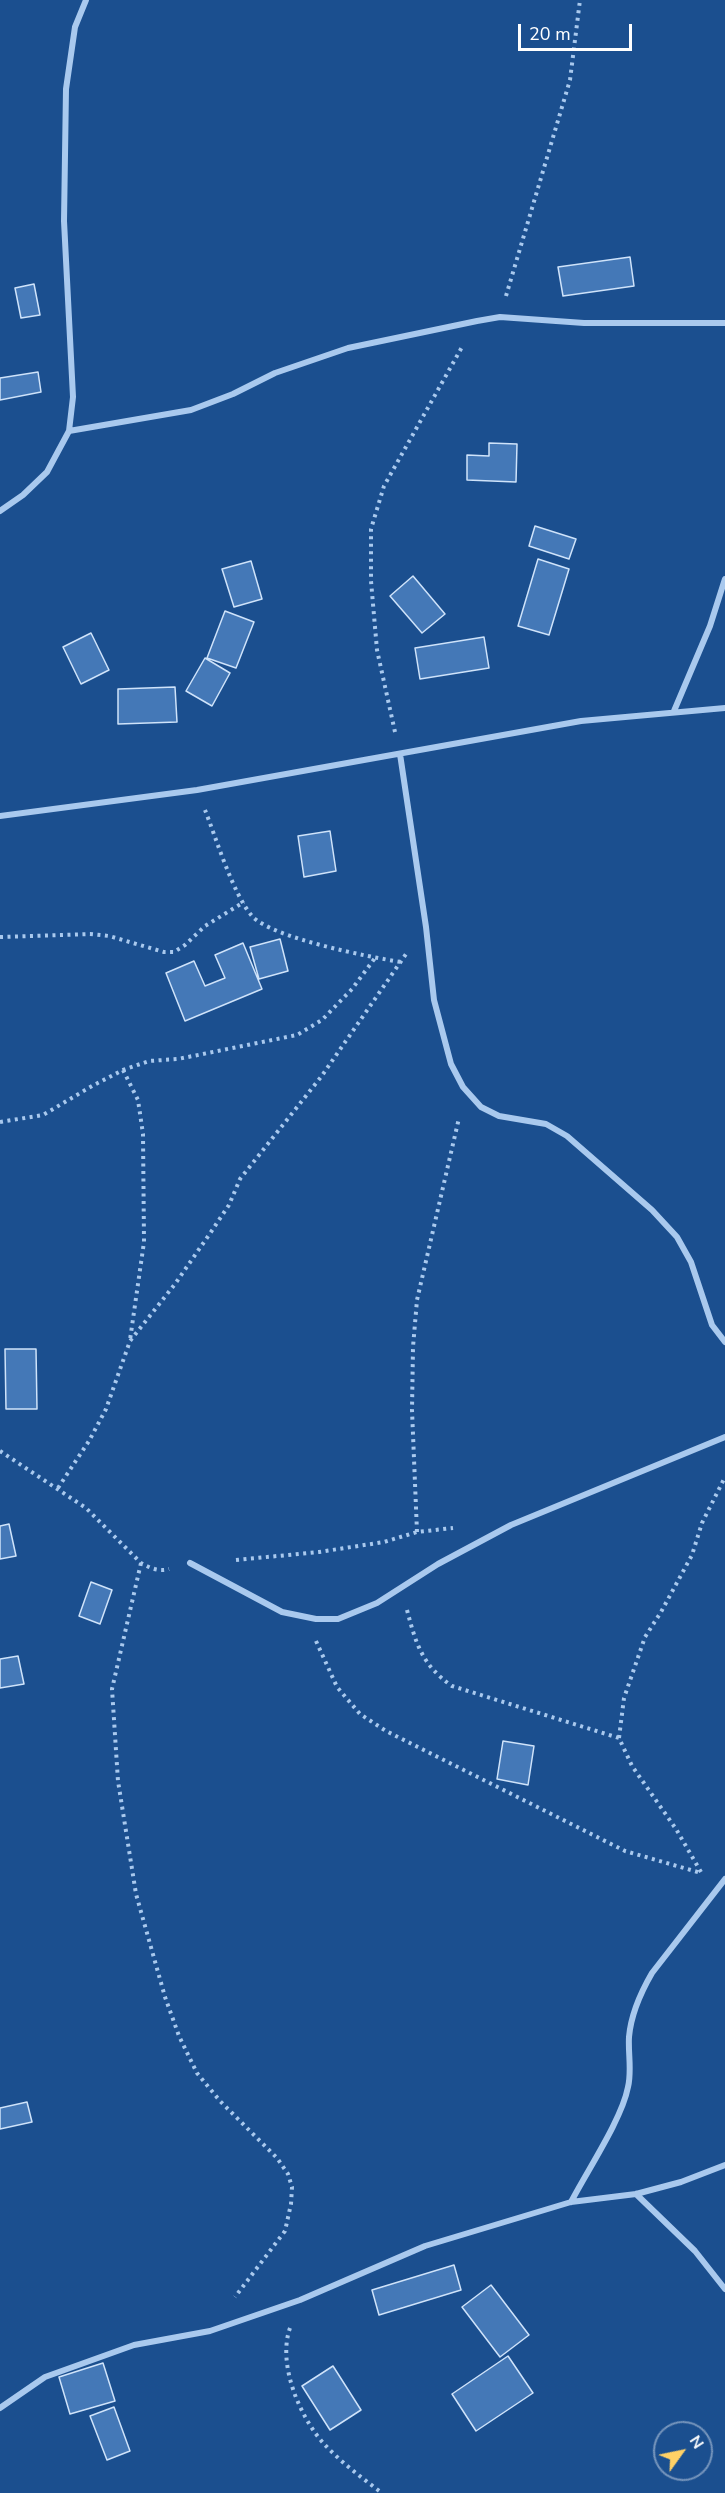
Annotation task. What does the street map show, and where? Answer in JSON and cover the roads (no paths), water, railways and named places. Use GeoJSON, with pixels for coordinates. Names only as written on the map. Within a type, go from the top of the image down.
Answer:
{"type":"FeatureCollection","features":[{"type":"Feature","properties":{"kind":"street"},"geometry":{"type":"LineString","coordinates":[[0,512],[23,495],[47,472],[69,431],[73,397],[64,221],[66,89],[75,27],[86,0]]}},
{"type":"Feature","properties":{"kind":"street"},"geometry":{"type":"LineString","coordinates":[[69,431],[191,410],[233,394],[275,373],[348,348],[500,317],[584,322],[725,323]]}},
{"type":"Feature","properties":{"kind":"street"},"geometry":{"type":"LineString","coordinates":[[674,711],[710,626],[725,579]]}},
{"type":"Feature","properties":{"kind":"street"},"geometry":{"type":"LineString","coordinates":[[0,816],[197,790],[581,721],[725,708]]}},
{"type":"Feature","properties":{"kind":"street"},"geometry":{"type":"LineString","coordinates":[[400,754],[426,927],[434,1000],[451,1064],[463,1087],[481,1107],[499,1116],[546,1124],[567,1136],[652,1210],[677,1237],[691,1262],[712,1325],[725,1342]]}},
{"type":"Feature","properties":{"kind":"street"},"geometry":{"type":"LineString","coordinates":[[190,1563],[282,1612],[316,1619],[338,1618],[377,1603],[438,1564],[511,1524],[725,1437]]}},
{"type":"Feature","properties":{"kind":"street"},"geometry":{"type":"LineString","coordinates":[[571,2202],[622,2107],[629,2087],[629,2036],[634,2011],[643,1988],[652,1973],[725,1879]]}},
{"type":"Feature","properties":{"kind":"street"},"geometry":{"type":"LineString","coordinates":[[0,2408],[45,2377],[123,2349],[210,2331],[300,2300],[425,2246],[571,2202],[636,2194],[681,2182],[725,2165]]}},
{"type":"Feature","properties":{"kind":"street"},"geometry":{"type":"LineString","coordinates":[[636,2194],[695,2251],[725,2289]]}}]}
